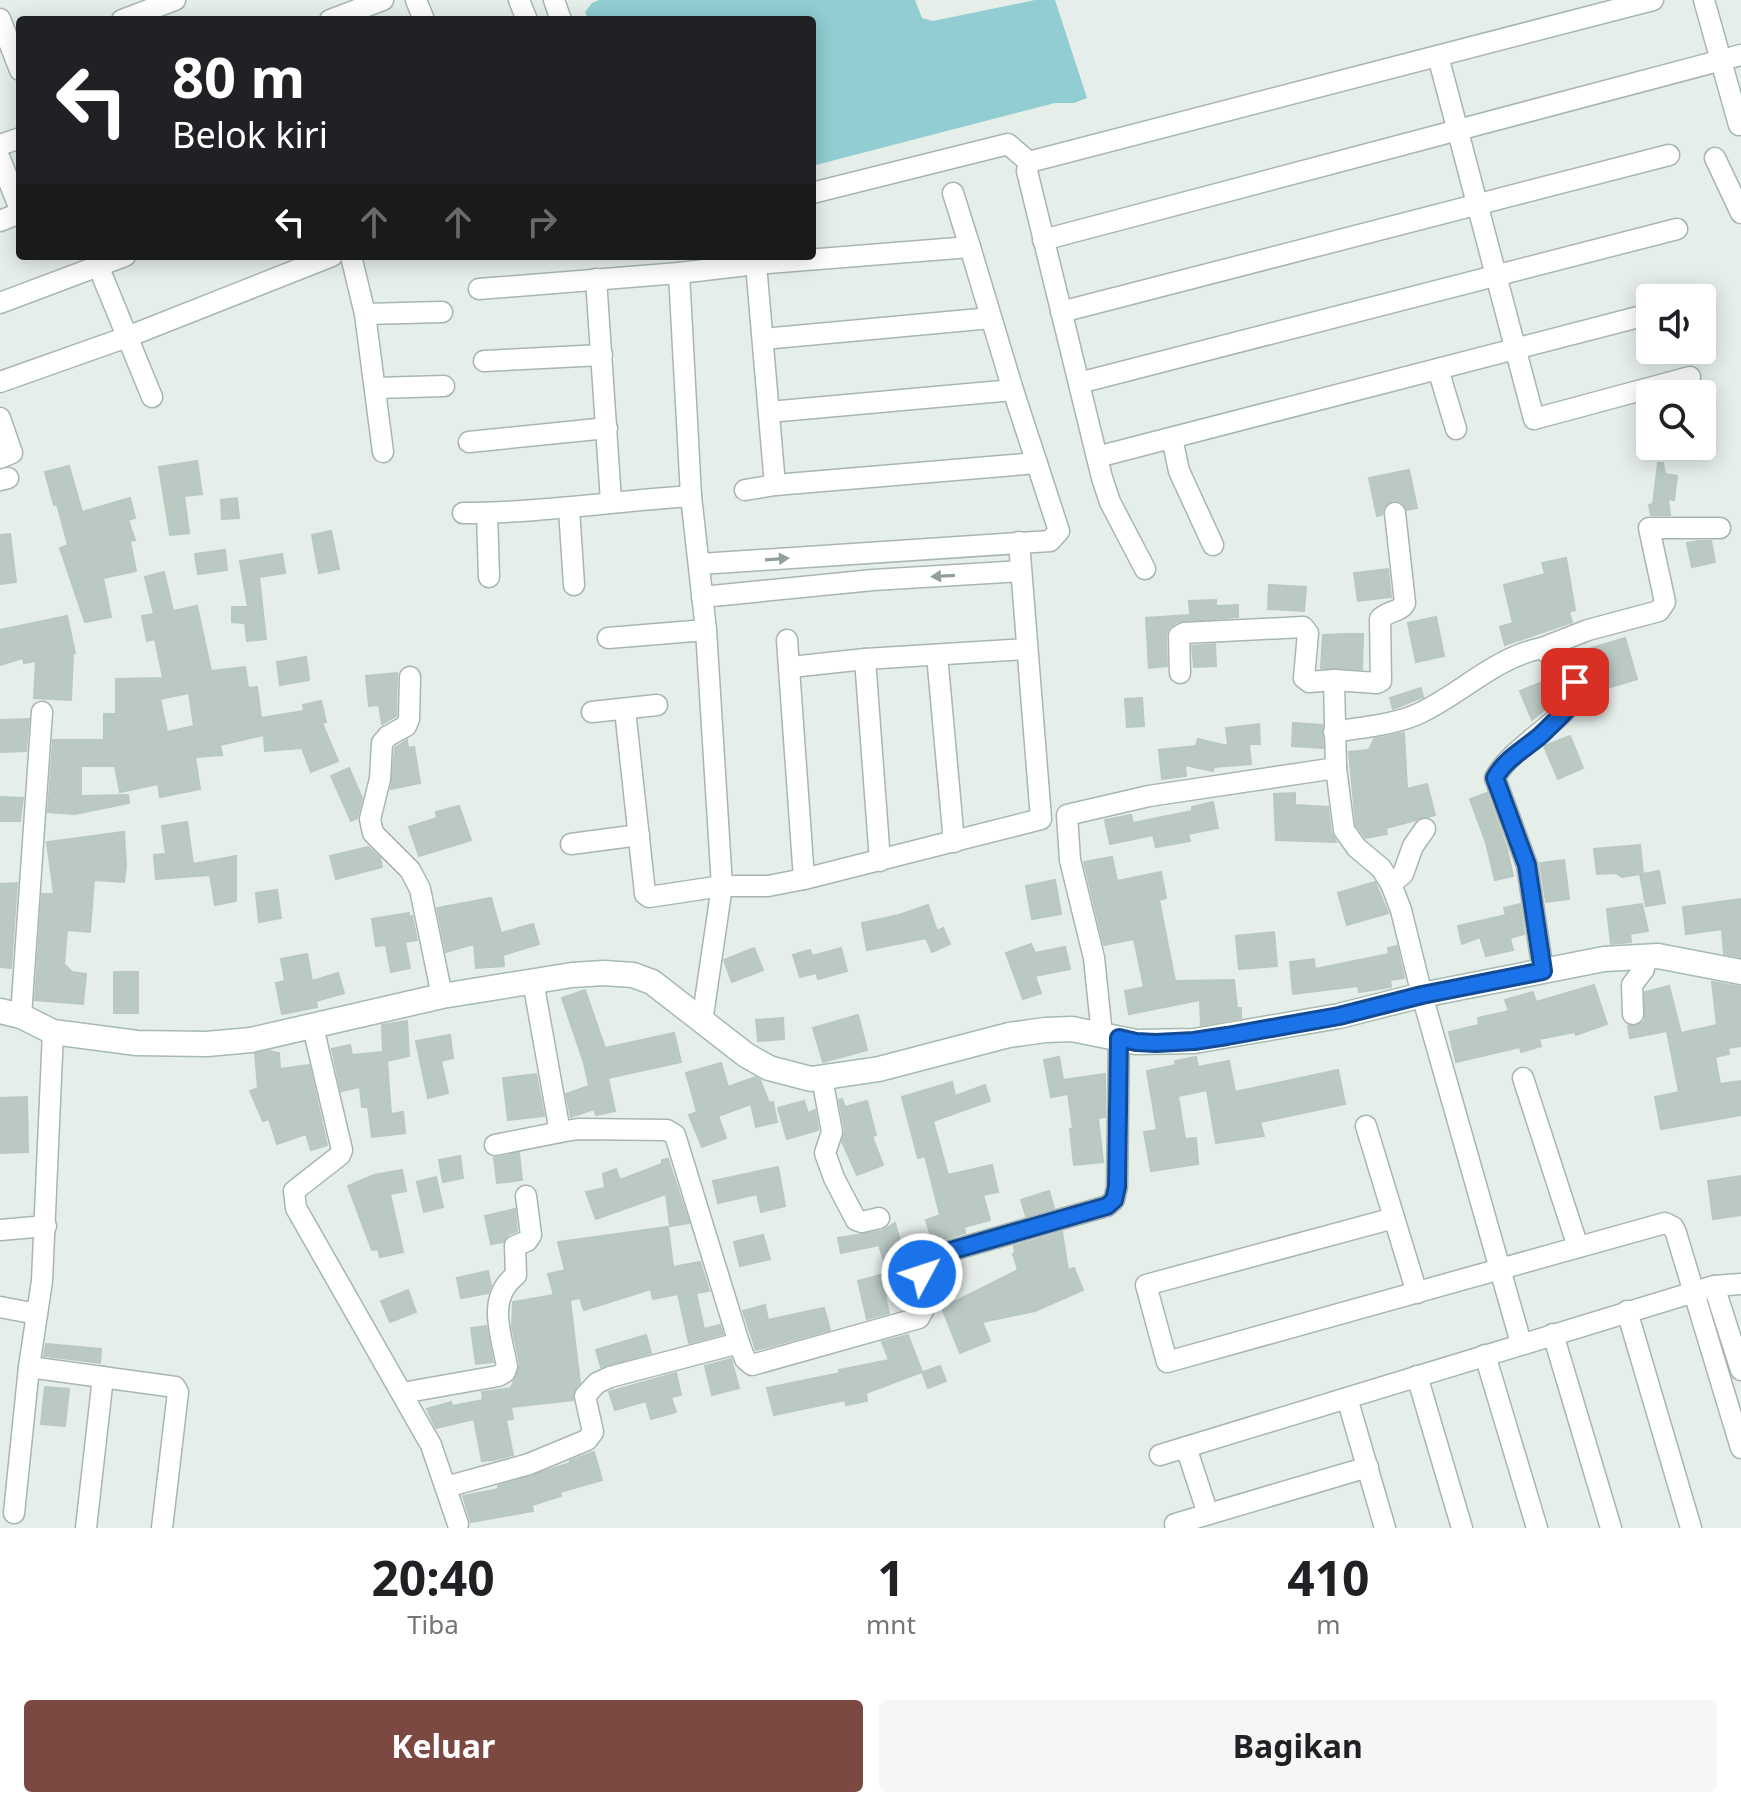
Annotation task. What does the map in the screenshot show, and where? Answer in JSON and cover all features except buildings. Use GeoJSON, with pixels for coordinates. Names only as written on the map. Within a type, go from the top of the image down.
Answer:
{"type":"FeatureCollection","features":[{"type":"Feature","properties":{"kind":"street"},"geometry":{"type":"LineString","coordinates":[[133,16],[175,0]]}},
{"type":"Feature","properties":{"kind":"street"},"geometry":{"type":"LineString","coordinates":[[341,16],[383,0]]}},
{"type":"Feature","properties":{"kind":"street"},"geometry":{"type":"LineString","coordinates":[[1029,162],[1653,0]]}},
{"type":"Feature","properties":{"kind":"street"},"geometry":{"type":"LineString","coordinates":[[1704,0],[1731,58],[1739,125]]}},
{"type":"Feature","properties":{"kind":"street"},"geometry":{"type":"LineString","coordinates":[[0,19],[14,64]]}},
{"type":"Feature","properties":{"kind":"street"},"geometry":{"type":"LineString","coordinates":[[1438,56],[1534,419],[1690,377]]}},
{"type":"Feature","properties":{"kind":"street"},"geometry":{"type":"LineString","coordinates":[[1043,240],[1731,58]]}},
{"type":"Feature","properties":{"kind":"street"},"geometry":{"type":"LineString","coordinates":[[816,192],[1008,144],[1029,162]]}},
{"type":"Feature","properties":{"kind":"street"},"geometry":{"type":"LineString","coordinates":[[1061,312],[1669,155]]}},
{"type":"Feature","properties":{"kind":"street"},"geometry":{"type":"LineString","coordinates":[[1715,158],[1741,213]]}},
{"type":"Feature","properties":{"kind":"street"},"geometry":{"type":"LineString","coordinates":[[0,159],[16,201]]}},
{"type":"Feature","properties":{"kind":"street"},"geometry":{"type":"LineString","coordinates":[[1029,162],[1027,171],[1097,457],[1110,502],[1145,569]]}},
{"type":"Feature","properties":{"kind":"street"},"geometry":{"type":"LineString","coordinates":[[700,564],[1050,541],[1059,531],[953,193]]}},
{"type":"Feature","properties":{"kind":"street"},"geometry":{"type":"LineString","coordinates":[[1079,383],[1677,229]]}},
{"type":"Feature","properties":{"kind":"street"},"geometry":{"type":"LineString","coordinates":[[816,259],[970,247]]}},
{"type":"Feature","properties":{"kind":"street"},"geometry":{"type":"LineString","coordinates":[[0,382],[127,337],[322,260]]}},
{"type":"Feature","properties":{"kind":"street"},"geometry":{"type":"LineString","coordinates":[[352,260],[365,314],[383,452]]}},
{"type":"Feature","properties":{"kind":"street"},"geometry":{"type":"LineString","coordinates":[[479,289],[806,260]]}},
{"type":"Feature","properties":{"kind":"street"},"geometry":{"type":"LineString","coordinates":[[0,303],[96,261],[152,397]]}},
{"type":"Feature","properties":{"kind":"street"},"geometry":{"type":"LineString","coordinates":[[756,264],[775,485]]}},
{"type":"Feature","properties":{"kind":"street"},"geometry":{"type":"LineString","coordinates":[[679,273],[691,496],[706,630],[722,886],[702,1022]]}},
{"type":"Feature","properties":{"kind":"street"},"geometry":{"type":"LineString","coordinates":[[596,279],[611,501]]}},
{"type":"Feature","properties":{"kind":"street"},"geometry":{"type":"LineString","coordinates":[[365,314],[442,312]]}},
{"type":"Feature","properties":{"kind":"street"},"geometry":{"type":"LineString","coordinates":[[763,339],[991,318]]}},
{"type":"Feature","properties":{"kind":"street"},"geometry":{"type":"LineString","coordinates":[[1097,457],[1636,318]]}},
{"type":"Feature","properties":{"kind":"street"},"geometry":{"type":"LineString","coordinates":[[484,361],[602,355]]}},
{"type":"Feature","properties":{"kind":"street"},"geometry":{"type":"LineString","coordinates":[[1438,369],[1456,429]]}},
{"type":"Feature","properties":{"kind":"street"},"geometry":{"type":"LineString","coordinates":[[376,388],[444,386]]}},
{"type":"Feature","properties":{"kind":"street"},"geometry":{"type":"LineString","coordinates":[[769,412],[1013,390]]}},
{"type":"Feature","properties":{"kind":"street"},"geometry":{"type":"LineString","coordinates":[[0,418],[12,453],[0,458]]}},
{"type":"Feature","properties":{"kind":"street"},"geometry":{"type":"LineString","coordinates":[[469,442],[607,428]]}},
{"type":"Feature","properties":{"kind":"street"},"geometry":{"type":"LineString","coordinates":[[1172,438],[1179,471],[1213,545]]}},
{"type":"Feature","properties":{"kind":"street"},"geometry":{"type":"LineString","coordinates":[[745,490],[1037,463]]}},
{"type":"Feature","properties":{"kind":"street"},"geometry":{"type":"LineString","coordinates":[[463,513],[569,509],[611,501],[691,496]]}},
{"type":"Feature","properties":{"kind":"street"},"geometry":{"type":"LineString","coordinates":[[569,509],[574,585]]}},
{"type":"Feature","properties":{"kind":"street"},"geometry":{"type":"LineString","coordinates":[[487,513],[489,577]]}},
{"type":"Feature","properties":{"kind":"street"},"geometry":{"type":"LineString","coordinates":[[1180,673],[1178,642],[1179,636],[1184,633],[1303,627],[1308,633],[1304,678],[1309,682],[1381,681],[1380,619],[1405,603],[1395,513]]}},
{"type":"Feature","properties":{"kind":"street"},"geometry":{"type":"LineString","coordinates":[[1334,732],[1415,715],[1468,686],[1500,663],[1528,650],[1659,611],[1665,602],[1649,528],[1720,528]]}},
{"type":"Feature","properties":{"kind":"street"},"geometry":{"type":"LineString","coordinates":[[1019,542],[1041,819]]}},
{"type":"Feature","properties":{"kind":"street"},"geometry":{"type":"LineString","coordinates":[[702,597],[873,580],[1021,571]]}},
{"type":"Feature","properties":{"kind":"street"},"geometry":{"type":"LineString","coordinates":[[608,638],[706,630]]}},
{"type":"Feature","properties":{"kind":"street"},"geometry":{"type":"LineString","coordinates":[[787,640],[804,879]]}},
{"type":"Feature","properties":{"kind":"street"},"geometry":{"type":"LineString","coordinates":[[1542,648],[1567,672],[1580,693],[1539,736],[1502,767],[1495,782],[1527,865],[1543,971]]}},
{"type":"Feature","properties":{"kind":"street"},"geometry":{"type":"LineString","coordinates":[[791,667],[1027,649]]}},
{"type":"Feature","properties":{"kind":"street"},"geometry":{"type":"LineString","coordinates":[[937,655],[954,842]]}},
{"type":"Feature","properties":{"kind":"street"},"geometry":{"type":"LineString","coordinates":[[865,659],[880,861]]}},
{"type":"Feature","properties":{"kind":"street"},"geometry":{"type":"LineString","coordinates":[[410,677],[409,719],[406,726],[382,743],[380,779],[370,819],[373,833],[410,870],[420,889],[442,996]]}},
{"type":"Feature","properties":{"kind":"street"},"geometry":{"type":"LineString","coordinates":[[1334,680],[1336,768],[1344,830],[1348,839],[1381,868],[1401,910],[1422,995],[1521,1343]]}},
{"type":"Feature","properties":{"kind":"street"},"geometry":{"type":"LineString","coordinates":[[592,712],[657,705]]}},
{"type":"Feature","properties":{"kind":"street"},"geometry":{"type":"LineString","coordinates":[[625,710],[645,894],[649,897],[722,886],[768,886],[880,861],[1041,819],[1149,796],[1336,768]]}},
{"type":"Feature","properties":{"kind":"street"},"geometry":{"type":"LineString","coordinates":[[42,712],[11,1013],[53,1032],[137,1043],[207,1044],[251,1040],[442,996],[588,974],[633,975],[668,992],[746,1055],[769,1068],[811,1079],[879,1069],[1009,1035],[1072,1029],[1136,1042],[1194,1041],[1339,1016],[1422,995],[1604,959],[1658,956],[1741,972]]}},
{"type":"Feature","properties":{"kind":"street"},"geometry":{"type":"LineString","coordinates":[[495,1145],[578,1129],[672,1131],[713,1251],[739,1343],[749,1363],[759,1365],[919,1318],[924,1309],[922,1265],[929,1257],[1111,1203],[1117,1187],[1111,1037],[1070,860],[1067,815]]}},
{"type":"Feature","properties":{"kind":"street"},"geometry":{"type":"LineString","coordinates":[[1391,884],[1403,874],[1413,846],[1425,829]]}},
{"type":"Feature","properties":{"kind":"street"},"geometry":{"type":"LineString","coordinates":[[571,844],[639,835]]}},
{"type":"Feature","properties":{"kind":"street"},"geometry":{"type":"LineString","coordinates":[[1633,1014],[1632,989],[1644,969],[1642,956]]}},
{"type":"Feature","properties":{"kind":"street"},"geometry":{"type":"LineString","coordinates":[[533,981],[560,1132]]}},
{"type":"Feature","properties":{"kind":"street"},"geometry":{"type":"LineString","coordinates":[[313,1027],[342,1150],[340,1155],[299,1184],[293,1198],[431,1445],[458,1524]]}},
{"type":"Feature","properties":{"kind":"street"},"geometry":{"type":"LineString","coordinates":[[14,1513],[46,1226],[53,1032]]}},
{"type":"Feature","properties":{"kind":"street"},"geometry":{"type":"LineString","coordinates":[[822,1078],[832,1132],[825,1153],[834,1178],[856,1220],[862,1222],[879,1218]]}},
{"type":"Feature","properties":{"kind":"street"},"geometry":{"type":"LineString","coordinates":[[1523,1078],[1578,1247]]}},
{"type":"Feature","properties":{"kind":"street"},"geometry":{"type":"LineString","coordinates":[[1366,1126],[1417,1293]]}},
{"type":"Feature","properties":{"kind":"street"},"geometry":{"type":"LineString","coordinates":[[402,1393],[498,1376],[505,1372],[507,1366],[497,1307],[503,1287],[516,1275],[515,1246],[527,1241],[531,1235],[526,1196]]}},
{"type":"Feature","properties":{"kind":"street"},"geometry":{"type":"LineString","coordinates":[[1394,1218],[1146,1285],[1167,1362],[1658,1223],[1670,1224],[1676,1233],[1740,1363]]}},
{"type":"Feature","properties":{"kind":"street"},"geometry":{"type":"LineString","coordinates":[[0,1230],[46,1226]]}},
{"type":"Feature","properties":{"kind":"street"},"geometry":{"type":"LineString","coordinates":[[1160,1455],[1627,1311],[1704,1289],[1741,1284]]}},
{"type":"Feature","properties":{"kind":"street"},"geometry":{"type":"LineString","coordinates":[[1704,1289],[1741,1448]]}},
{"type":"Feature","properties":{"kind":"street"},"geometry":{"type":"LineString","coordinates":[[0,1307],[37,1314]]}},
{"type":"Feature","properties":{"kind":"street"},"geometry":{"type":"LineString","coordinates":[[1627,1311],[1691,1528]]}},
{"type":"Feature","properties":{"kind":"street"},"geometry":{"type":"LineString","coordinates":[[1553,1334],[1611,1528]]}},
{"type":"Feature","properties":{"kind":"street"},"geometry":{"type":"LineString","coordinates":[[446,1487],[529,1464],[587,1440],[593,1432],[585,1396],[597,1383],[739,1343]]}},
{"type":"Feature","properties":{"kind":"street"},"geometry":{"type":"LineString","coordinates":[[1485,1355],[1537,1528]]}},
{"type":"Feature","properties":{"kind":"street"},"geometry":{"type":"LineString","coordinates":[[29,1367],[175,1387],[178,1392],[162,1528]]}},
{"type":"Feature","properties":{"kind":"street"},"geometry":{"type":"LineString","coordinates":[[1417,1376],[1462,1528]]}},
{"type":"Feature","properties":{"kind":"street"},"geometry":{"type":"LineString","coordinates":[[86,1528],[103,1377]]}},
{"type":"Feature","properties":{"kind":"street"},"geometry":{"type":"LineString","coordinates":[[1347,1398],[1385,1528]]}},
{"type":"Feature","properties":{"kind":"street"},"geometry":{"type":"LineString","coordinates":[[1186,1447],[1208,1514]]}},
{"type":"Feature","properties":{"kind":"street"},"geometry":{"type":"LineString","coordinates":[[1175,1524],[1368,1467]]}},
{"type":"Feature","properties":{"kind":"water"},"geometry":{"type":"Polygon","coordinates":[[[599,0],[915,0],[922,18],[933,21],[1035,0],[1055,0],[1087,98],[1074,103],[1055,103],[816,165],[816,16],[586,16],[585,12],[599,0]]]}},
{"type":"Feature","properties":{"kind":"route"},"geometry":{"type":"LineString","coordinates":[[922,1274],[922,1265],[929,1257],[1107,1206],[1114,1200],[1117,1187],[1119,1038],[1156,1043],[1227,1036],[1339,1016],[1422,995],[1543,971],[1527,865],[1495,778],[1502,767],[1575,700],[1580,693],[1575,682]]}}]}
